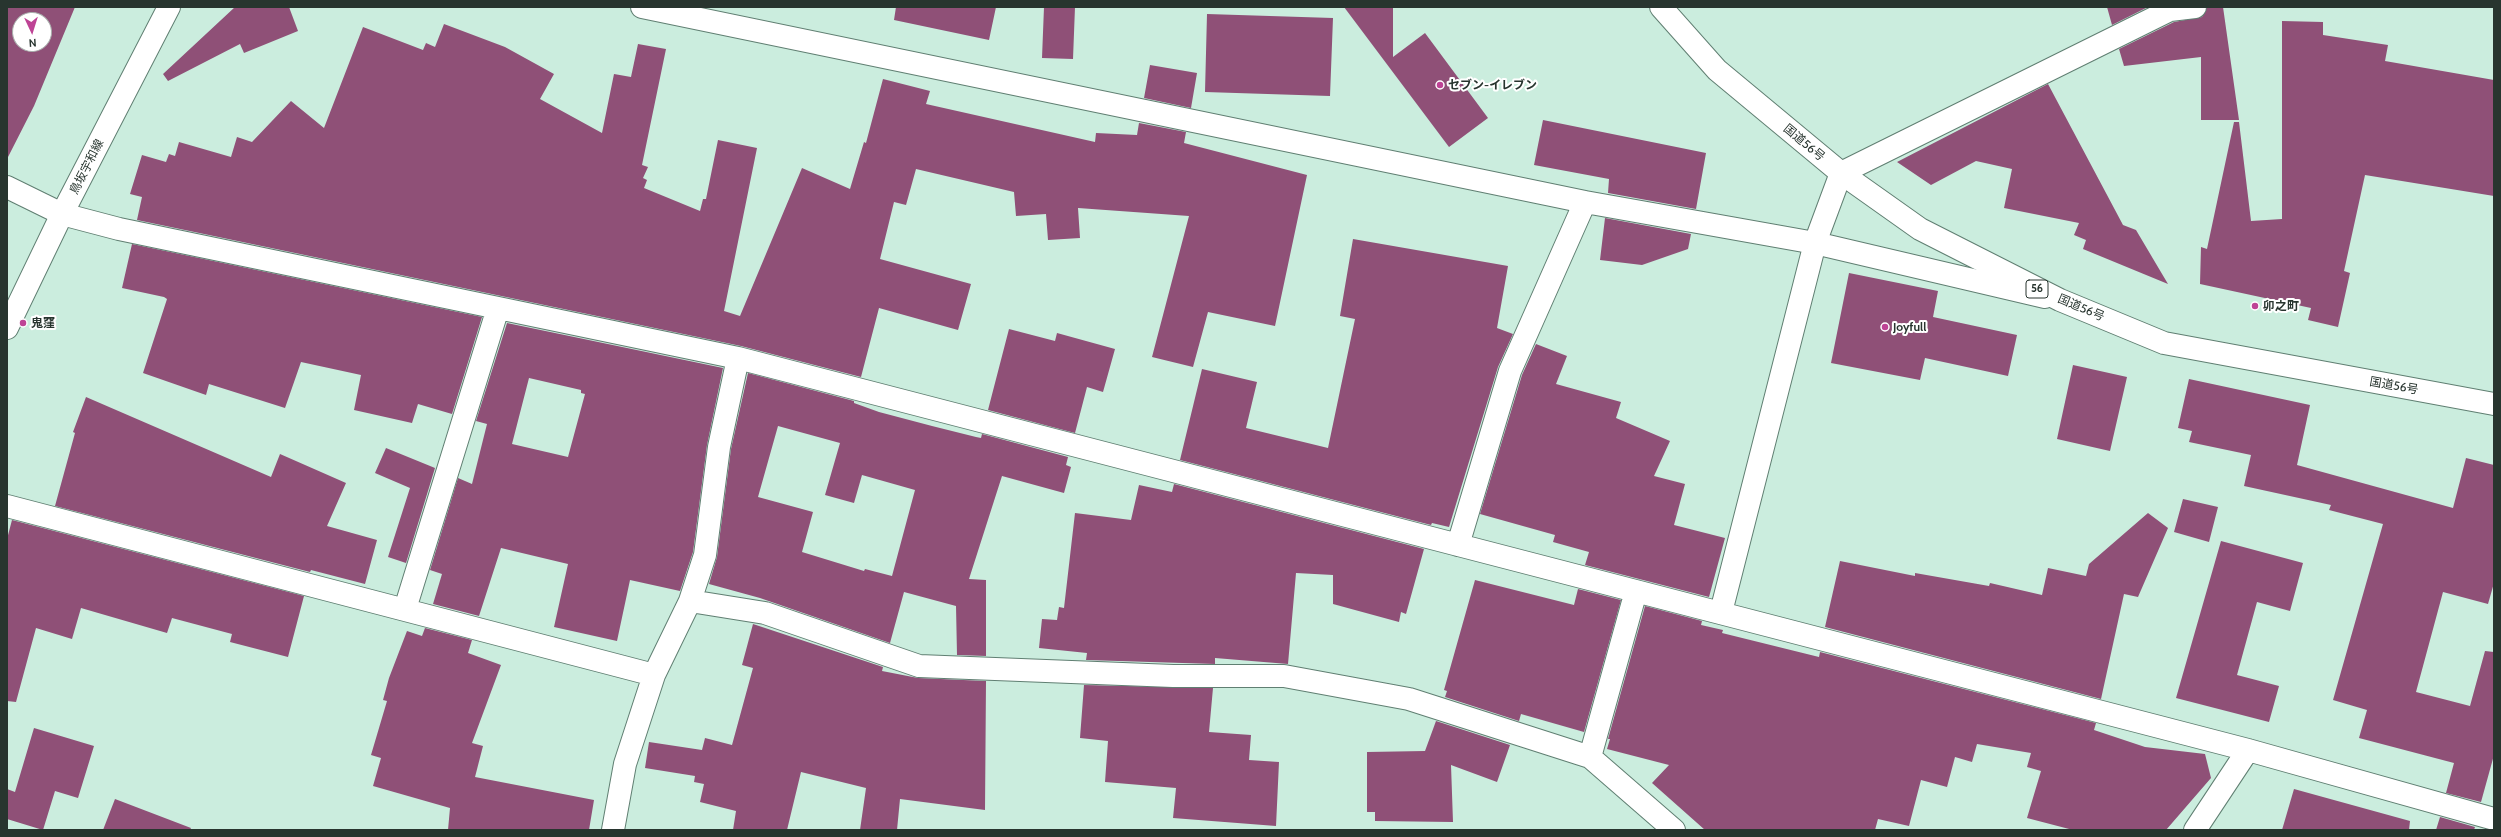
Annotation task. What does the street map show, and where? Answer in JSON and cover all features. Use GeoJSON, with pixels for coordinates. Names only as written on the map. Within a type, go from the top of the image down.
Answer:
{"type":"FeatureCollection","features":[{"type":"Feature","properties":{"kind":"main road","name":"鳥坂宇和線"},"geometry":{"type":"LineString","coordinates":[[7,328],[62,214],[169,7]]}},
{"type":"Feature","properties":{"kind":"main road"},"geometry":{"type":"LineString","coordinates":[[642,7],[1585,202],[1815,243],[2060,300]]}},
{"type":"Feature","properties":{"kind":"main road","name":"国道56号"},"geometry":{"type":"LineString","coordinates":[[1661,7],[1717,70],[1841,173],[1920,229],[2060,300],[2164,343],[2494,404]]}},
{"type":"Feature","properties":{"kind":"main road"},"geometry":{"type":"LineString","coordinates":[[1721,612],[1815,243],[1841,173],[2170,10],[2196,7]]}},
{"type":"Feature","properties":{"kind":"main road"},"geometry":{"type":"LineString","coordinates":[[7,187],[62,214],[119,229],[738,358],[2248,750],[2494,819]]}},
{"type":"Feature","properties":{"kind":"main road"},"geometry":{"type":"LineString","coordinates":[[1458,545],[1510,372],[1585,202]]}},
{"type":"Feature","properties":{"kind":"main road"},"geometry":{"type":"LineString","coordinates":[[406,609],[498,308]]}},
{"type":"Feature","properties":{"kind":"main road"},"geometry":{"type":"LineString","coordinates":[[613,830],[625,764],[654,675],[690,601],[705,555],[719,446],[738,358]]}},
{"type":"Feature","properties":{"kind":"main road"},"geometry":{"type":"LineString","coordinates":[[7,506],[654,675]]}},
{"type":"Feature","properties":{"kind":"main road"},"geometry":{"type":"LineString","coordinates":[[1590,757],[1636,591]]}},
{"type":"Feature","properties":{"kind":"main road"},"geometry":{"type":"LineString","coordinates":[[690,601],[765,613],[919,666],[1173,676],[1284,676],[1409,699],[1590,757],[1674,830]]}},
{"type":"Feature","properties":{"kind":"main road"},"geometry":{"type":"LineString","coordinates":[[2195,830],[2248,750]]}},
{"type":"Feature","properties":{"kind":"building"},"geometry":{"type":"Polygon","coordinates":[[[7,7],[75,7],[34,106],[7,159],[7,7]]]}},
{"type":"Feature","properties":{"kind":"building"},"geometry":{"type":"Polygon","coordinates":[[[235,7],[289,7],[298,31],[244,53],[240,44],[168,81],[163,74],[235,7]]]}},
{"type":"Feature","properties":{"kind":"building"},"geometry":{"type":"Polygon","coordinates":[[[896,7],[996,7],[989,40],[894,20],[896,7]]]}},
{"type":"Feature","properties":{"kind":"building"},"geometry":{"type":"Polygon","coordinates":[[[1044,7],[1075,7],[1073,59],[1042,58],[1044,7]]]}},
{"type":"Feature","properties":{"kind":"building"},"geometry":{"type":"Polygon","coordinates":[[[1344,7],[1393,7],[1393,57],[1425,33],[1488,118],[1449,147],[1344,7]]]}},
{"type":"Feature","properties":{"kind":"building"},"geometry":{"type":"Polygon","coordinates":[[[2107,7],[2148,7],[2112,25],[2107,7]]]}},
{"type":"Feature","properties":{"kind":"building"},"geometry":{"type":"Polygon","coordinates":[[[2207,7],[2223,7],[2239,120],[2201,120],[2201,57],[2124,66],[2119,49],[2174,22],[2202,17],[2207,7]]]}},
{"type":"Feature","properties":{"kind":"building"},"geometry":{"type":"Polygon","coordinates":[[[1207,14],[1333,18],[1330,96],[1205,92],[1207,14]]]}},
{"type":"Feature","properties":{"kind":"building"},"geometry":{"type":"Polygon","coordinates":[[[2282,21],[2323,22],[2323,35],[2388,45],[2385,61],[2494,80],[2494,196],[2365,175],[2344,271],[2350,273],[2338,327],[2308,320],[2311,308],[2200,284],[2201,247],[2207,249],[2234,122],[2239,122],[2251,221],[2282,219],[2282,21]]]}},
{"type":"Feature","properties":{"kind":"building"},"geometry":{"type":"Polygon","coordinates":[[[444,24],[505,47],[554,74],[540,99],[602,133],[614,74],[631,77],[638,44],[666,49],[642,165],[648,167],[643,178],[647,180],[644,188],[700,211],[703,199],[706,199],[718,140],[757,148],[724,311],[740,316],[802,168],[850,189],[864,142],[866,143],[883,79],[930,91],[926,104],[1095,142],[1096,133],[1137,135],[1139,123],[1186,132],[1184,143],[1307,175],[1275,326],[1208,312],[1193,367],[1152,357],[1189,216],[1078,208],[1080,238],[1048,240],[1046,214],[1016,216],[1014,192],[916,169],[906,205],[894,202],[880,259],[971,284],[958,330],[879,308],[861,377],[741,346],[137,220],[142,197],[130,194],[142,155],[166,162],[169,154],[175,156],[179,142],[231,157],[237,137],[252,142],[291,101],[324,128],[363,27],[423,50],[426,43],[435,47],[444,24]]]}},
{"type":"Feature","properties":{"kind":"building"},"geometry":{"type":"Polygon","coordinates":[[[1150,65],[1197,73],[1191,108],[1144,98],[1150,65]]]}},
{"type":"Feature","properties":{"kind":"building"},"geometry":{"type":"Polygon","coordinates":[[[2048,84],[2123,225],[2136,230],[2168,284],[2083,249],[2086,240],[2074,235],[2079,223],[2004,208],[2012,169],[1976,161],[1931,185],[1897,162],[2048,84]]]}},
{"type":"Feature","properties":{"kind":"building"},"geometry":{"type":"Polygon","coordinates":[[[1543,120],[1706,153],[1696,209],[1608,193],[1609,179],[1534,165],[1543,120]]]}},
{"type":"Feature","properties":{"kind":"building"},"geometry":{"type":"Polygon","coordinates":[[[1605,218],[1691,234],[1688,249],[1642,265],[1600,260],[1605,218]]]}},
{"type":"Feature","properties":{"kind":"building"},"geometry":{"type":"Polygon","coordinates":[[[1353,239],[1508,266],[1497,328],[1513,334],[1498,367],[1449,527],[1432,523],[1431,525],[1180,460],[1202,369],[1257,382],[1246,428],[1328,448],[1355,319],[1340,316],[1353,239]]]}},
{"type":"Feature","properties":{"kind":"building"},"geometry":{"type":"Polygon","coordinates":[[[132,244],[482,317],[452,414],[418,404],[412,423],[354,410],[361,375],[301,362],[285,408],[209,384],[206,395],[143,373],[167,299],[164,297],[122,288],[132,244]]]}},
{"type":"Feature","properties":{"kind":"building","name":"Joyfull"},"geometry":{"type":"Polygon","coordinates":[[[1849,273],[1938,291],[1933,317],[2017,335],[2008,376],[1925,358],[1920,380],[1831,363],[1849,273]]]}},
{"type":"Feature","properties":{"kind":"building"},"geometry":{"type":"Polygon","coordinates":[[[507,323],[723,368],[707,445],[693,552],[680,591],[630,580],[617,641],[554,627],[568,564],[501,548],[479,616],[433,604],[442,574],[430,570],[458,478],[472,484],[487,424],[476,421],[507,323]],[[529,378],[512,444],[568,457],[585,394],[581,393],[581,390],[529,378]]]}},
{"type":"Feature","properties":{"kind":"building"},"geometry":{"type":"Polygon","coordinates":[[[1009,329],[1055,341],[1057,333],[1115,349],[1103,392],[1087,387],[1075,433],[988,410],[1009,329]]]}},
{"type":"Feature","properties":{"kind":"building"},"geometry":{"type":"Polygon","coordinates":[[[1536,344],[1567,356],[1556,384],[1621,402],[1616,418],[1670,441],[1654,476],[1685,484],[1674,525],[1725,538],[1709,597],[1585,565],[1589,552],[1553,542],[1555,535],[1480,514],[1522,375],[1536,344]]]}},
{"type":"Feature","properties":{"kind":"building"},"geometry":{"type":"Polygon","coordinates":[[[2073,365],[2127,377],[2110,451],[2057,439],[2073,365]]]}},
{"type":"Feature","properties":{"kind":"building"},"geometry":{"type":"Polygon","coordinates":[[[748,373],[854,401],[854,403],[879,412],[932,426],[981,438],[982,434],[1068,457],[1066,465],[1071,467],[1064,493],[1002,476],[969,579],[986,580],[986,656],[957,655],[956,606],[904,592],[890,643],[760,598],[709,584],[717,557],[731,449],[748,373]],[[778,426],[758,497],[813,512],[802,552],[864,571],[865,569],[892,576],[915,490],[862,475],[854,503],[825,495],[840,443],[778,426]]]}},
{"type":"Feature","properties":{"kind":"building"},"geometry":{"type":"Polygon","coordinates":[[[2189,379],[2310,405],[2297,465],[2453,508],[2466,458],[2494,465],[2494,583],[2488,604],[2443,592],[2416,692],[2470,706],[2485,651],[2494,652],[2494,755],[2481,802],[2446,793],[2454,763],[2359,738],[2367,710],[2333,700],[2383,524],[2329,510],[2331,505],[2244,486],[2251,455],[2189,442],[2192,431],[2178,428],[2189,379]]]}},
{"type":"Feature","properties":{"kind":"building"},"geometry":{"type":"Polygon","coordinates":[[[86,397],[271,477],[280,454],[346,483],[327,526],[377,540],[365,584],[311,570],[310,572],[55,506],[75,433],[73,432],[86,397]]]}},
{"type":"Feature","properties":{"kind":"building"},"geometry":{"type":"Polygon","coordinates":[[[386,448],[435,468],[406,563],[388,557],[410,488],[375,473],[386,448]]]}},
{"type":"Feature","properties":{"kind":"building"},"geometry":{"type":"Polygon","coordinates":[[[1174,484],[1424,549],[1406,614],[1401,612],[1399,622],[1333,604],[1333,575],[1296,573],[1288,664],[1215,658],[1215,664],[1086,660],[1087,653],[1039,648],[1042,619],[1057,620],[1059,607],[1064,608],[1075,513],[1131,520],[1139,485],[1172,492],[1174,484]]]}},
{"type":"Feature","properties":{"kind":"building"},"geometry":{"type":"Polygon","coordinates":[[[2183,499],[2218,507],[2209,542],[2174,532],[2183,499]]]}},
{"type":"Feature","properties":{"kind":"building"},"geometry":{"type":"Polygon","coordinates":[[[2148,513],[2168,528],[2138,597],[2124,594],[2101,699],[1825,627],[1840,561],[1915,576],[1915,573],[1989,586],[1990,583],[2042,595],[2048,568],[2086,576],[2089,564],[2148,513]]]}},
{"type":"Feature","properties":{"kind":"building"},"geometry":{"type":"Polygon","coordinates":[[[12,520],[304,596],[288,657],[230,642],[232,634],[172,618],[167,633],[81,608],[72,639],[36,628],[16,702],[7,701],[7,539],[12,520]]]}},
{"type":"Feature","properties":{"kind":"building"},"geometry":{"type":"Polygon","coordinates":[[[2221,541],[2303,563],[2290,611],[2257,602],[2237,675],[2279,686],[2269,722],[2176,698],[2221,541]]]}},
{"type":"Feature","properties":{"kind":"building"},"geometry":{"type":"Polygon","coordinates":[[[1475,580],[1574,605],[1578,589],[1621,600],[1584,732],[1521,714],[1519,721],[1445,697],[1447,691],[1444,690],[1475,580]]]}},
{"type":"Feature","properties":{"kind":"building"},"geometry":{"type":"Polygon","coordinates":[[[1645,606],[1702,621],[1701,625],[1723,630],[1722,633],[1819,657],[1820,652],[2096,723],[2094,730],[2145,747],[2205,754],[2211,778],[2166,830],[2073,830],[2027,818],[2041,771],[2027,767],[2031,753],[1977,744],[1972,762],[1955,757],[1947,787],[1921,780],[1909,826],[1878,819],[1875,830],[1705,830],[1652,783],[1669,765],[1607,749],[1610,739],[1608,739],[1645,606]]]}},
{"type":"Feature","properties":{"kind":"building"},"geometry":{"type":"Polygon","coordinates":[[[753,624],[883,667],[882,671],[918,678],[986,681],[985,810],[900,799],[897,830],[860,830],[866,788],[801,772],[787,830],[733,830],[736,811],[700,802],[704,784],[694,782],[695,776],[645,768],[649,742],[702,750],[705,738],[732,745],[753,668],[742,665],[753,624]]]}},
{"type":"Feature","properties":{"kind":"building"},"geometry":{"type":"Polygon","coordinates":[[[425,628],[472,640],[468,653],[501,665],[472,743],[483,746],[475,777],[594,800],[589,830],[448,830],[450,808],[373,786],[381,758],[371,755],[387,701],[383,700],[389,678],[407,631],[422,636],[425,628]]]}},
{"type":"Feature","properties":{"kind":"building"},"geometry":{"type":"Polygon","coordinates":[[[1084,685],[1213,688],[1209,732],[1251,735],[1249,760],[1279,762],[1276,826],[1173,818],[1176,788],[1105,782],[1108,741],[1080,738],[1084,685]]]}},
{"type":"Feature","properties":{"kind":"building"},"geometry":{"type":"Polygon","coordinates":[[[1436,721],[1510,745],[1497,782],[1451,765],[1453,822],[1375,821],[1375,812],[1367,812],[1367,752],[1425,751],[1436,721]]]}},
{"type":"Feature","properties":{"kind":"building"},"geometry":{"type":"Polygon","coordinates":[[[34,728],[94,746],[78,798],[55,791],[43,830],[7,819],[7,789],[15,792],[34,728]]]}},
{"type":"Feature","properties":{"kind":"building"},"geometry":{"type":"Polygon","coordinates":[[[2294,789],[2410,821],[2409,830],[2282,830],[2294,789]]]}},
{"type":"Feature","properties":{"kind":"building"},"geometry":{"type":"Polygon","coordinates":[[[115,799],[191,828],[190,830],[103,830],[115,799]]]}},
{"type":"Feature","properties":{"kind":"building"},"geometry":{"type":"Polygon","coordinates":[[[2440,817],[2475,827],[2474,830],[2436,830],[2440,817]]]}},
{"type":"Feature","properties":{"kind":"place","name":"セブン-イレブン"},"geometry":{"type":"Point","coordinates":[1440,85]}},
{"type":"Feature","properties":{"kind":"place","name":"卯之町"},"geometry":{"type":"Point","coordinates":[2255,306]}},
{"type":"Feature","properties":{"kind":"place","name":"鬼窪"},"geometry":{"type":"Point","coordinates":[23,323]}},
{"type":"Feature","properties":{"kind":"place","name":"Joyfull"},"geometry":{"type":"Point","coordinates":[1885,327]}}]}
